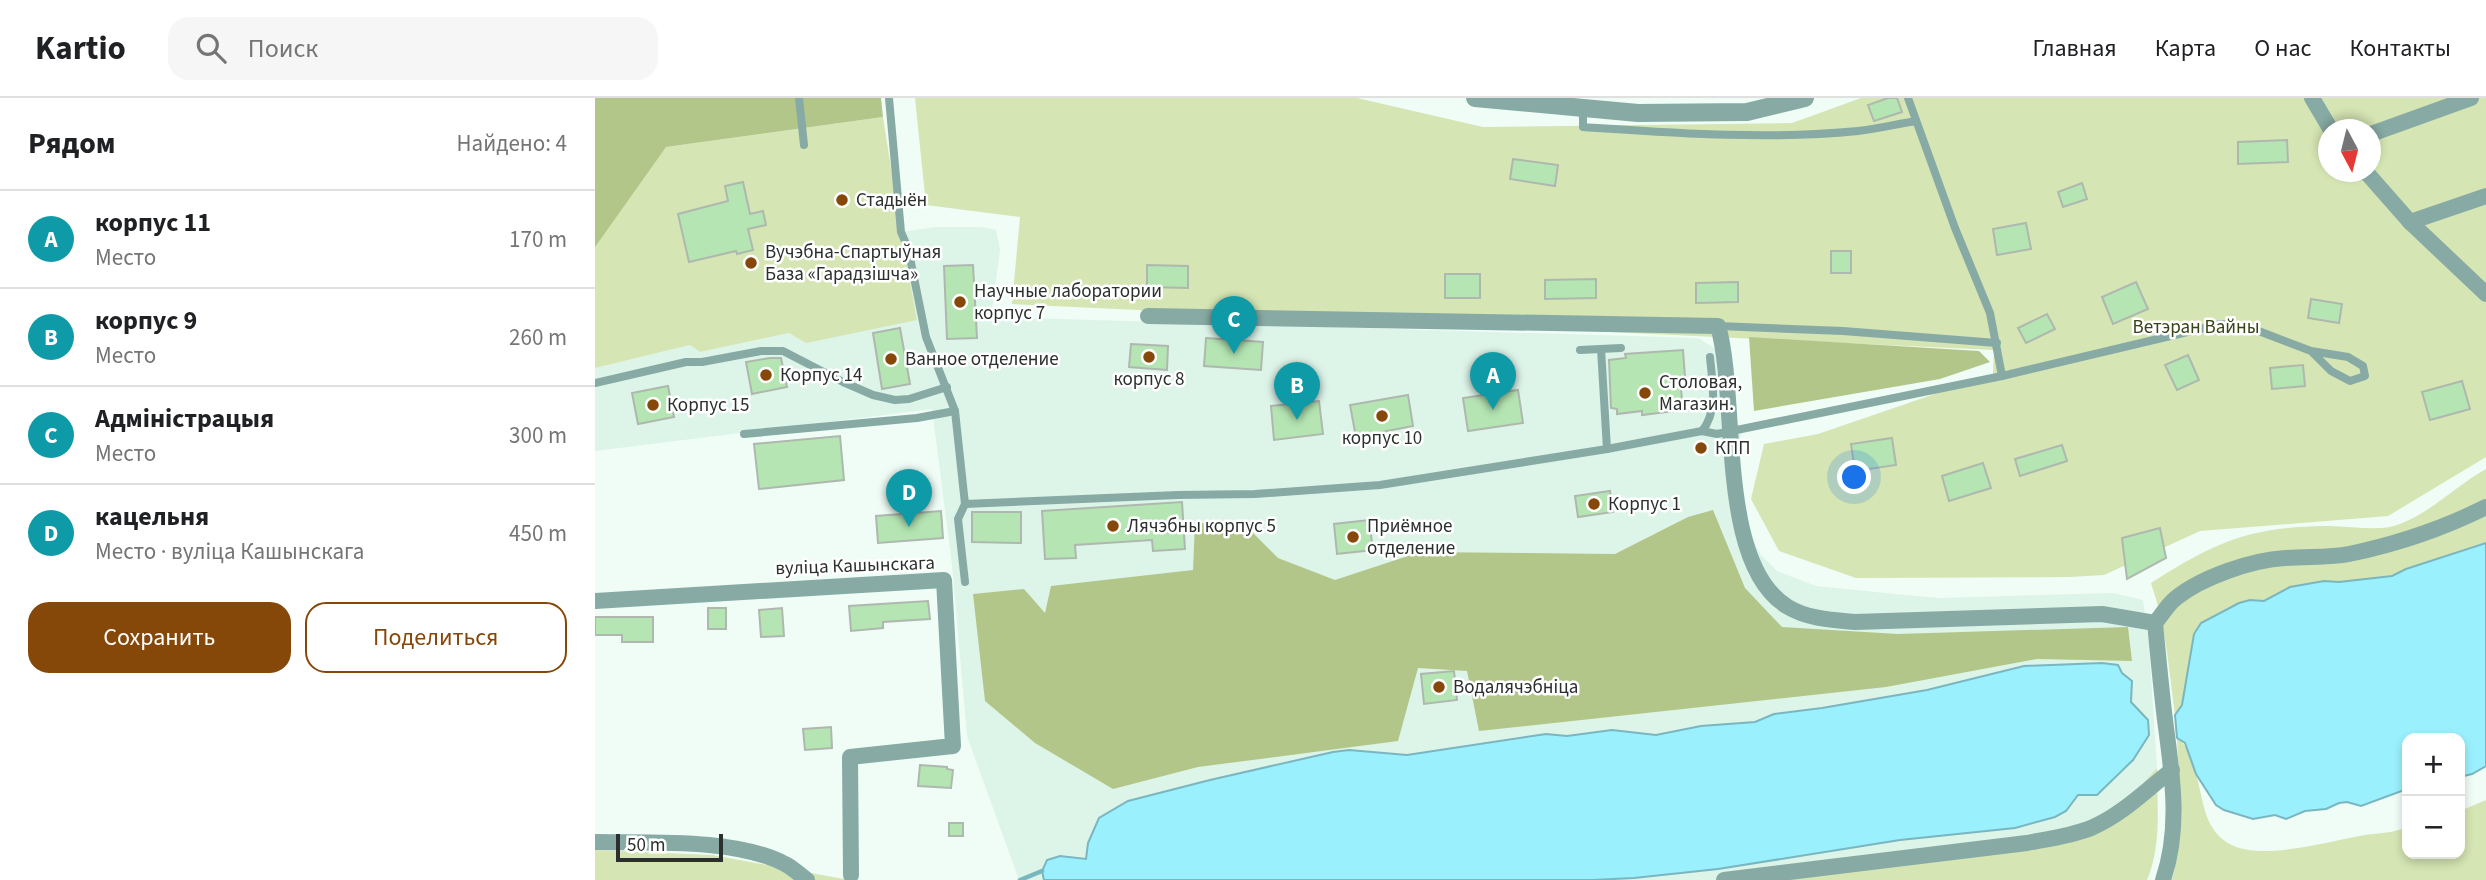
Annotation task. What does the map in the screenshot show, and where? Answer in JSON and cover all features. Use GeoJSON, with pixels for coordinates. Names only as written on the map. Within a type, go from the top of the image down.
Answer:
{"type":"FeatureCollection","features":[{"type":"Feature","properties":{"kind":"street"},"geometry":{"type":"LineString","coordinates":[[1475,98],[1637,113],[1747,112],[1805,98]]}},
{"type":"Feature","properties":{"kind":"street"},"geometry":{"type":"LineString","coordinates":[[2312,98],[2324,119]]}},
{"type":"Feature","properties":{"kind":"street"},"geometry":{"type":"LineString","coordinates":[[2381,130],[2471,98]]}},
{"type":"Feature","properties":{"kind":"street"},"geometry":{"type":"LineString","coordinates":[[2375,182],[2410,222],[2486,294]]}},
{"type":"Feature","properties":{"kind":"street"},"geometry":{"type":"LineString","coordinates":[[2410,222],[2486,196]]}},
{"type":"Feature","properties":{"kind":"street"},"geometry":{"type":"LineString","coordinates":[[1148,316],[1718,326],[1725,349],[1740,516],[1759,578],[1775,598],[1802,614],[1855,622],[2102,614],[2155,623]]}},
{"type":"Feature","properties":{"kind":"street"},"geometry":{"type":"LineString","coordinates":[[2163,880],[2173,840],[2172,770],[2155,623],[2174,599],[2197,585],[2240,567],[2283,558],[2346,555],[2384,546],[2448,526],[2486,508]]}},
{"type":"Feature","properties":{"kind":"street","name":"вуліца Кашынскага"},"geometry":{"type":"LineString","coordinates":[[595,601],[944,580],[953,746],[850,757],[852,875]]}},
{"type":"Feature","properties":{"kind":"street"},"geometry":{"type":"LineString","coordinates":[[1724,880],[2027,844],[2067,835],[2091,828],[2117,814],[2172,770]]}},
{"type":"Feature","properties":{"kind":"street"},"geometry":{"type":"LineString","coordinates":[[595,842],[701,845],[742,850],[785,864],[807,880]]}},
{"type":"Feature","properties":{"kind":"lane"},"geometry":{"type":"LineString","coordinates":[[799,98],[804,145]]}},
{"type":"Feature","properties":{"kind":"lane"},"geometry":{"type":"LineString","coordinates":[[889,98],[901,232],[908,248],[926,337],[955,411],[965,504],[958,519],[965,582]]}},
{"type":"Feature","properties":{"kind":"lane"},"geometry":{"type":"LineString","coordinates":[[1908,98],[1955,229],[1990,313],[2002,376]]}},
{"type":"Feature","properties":{"kind":"lane"},"geometry":{"type":"LineString","coordinates":[[1583,109],[1583,127],[1676,133],[1755,135],[1858,131],[1916,121]]}},
{"type":"Feature","properties":{"kind":"lane"},"geometry":{"type":"LineString","coordinates":[[965,504],[1255,494],[1380,485],[1702,431],[1717,434],[2002,376],[2221,324],[2256,330],[2311,351],[2348,357],[2363,366],[2365,376],[2350,381],[2331,371],[2311,351]]}},
{"type":"Feature","properties":{"kind":"lane"},"geometry":{"type":"LineString","coordinates":[[1718,326],[1843,331],[1997,343]]}},
{"type":"Feature","properties":{"kind":"lane"},"geometry":{"type":"LineString","coordinates":[[1580,350],[1621,348]]}},
{"type":"Feature","properties":{"kind":"lane"},"geometry":{"type":"LineString","coordinates":[[1601,349],[1607,449]]}},
{"type":"Feature","properties":{"kind":"lane"},"geometry":{"type":"LineString","coordinates":[[595,383],[686,362],[702,362],[761,351],[783,351],[843,382],[873,395],[895,400],[909,399],[947,387]]}},
{"type":"Feature","properties":{"kind":"lane"},"geometry":{"type":"LineString","coordinates":[[1702,431],[1711,419],[1714,404],[1710,357]]}},
{"type":"Feature","properties":{"kind":"lane"},"geometry":{"type":"LineString","coordinates":[[744,435],[918,418],[955,411]]}},
{"type":"Feature","properties":{"kind":"shaded area"},"geometry":{"type":"Polygon","coordinates":[[[936,227],[982,227],[996,230],[1000,250],[991,317],[1698,338],[1719,351],[1726,418],[1743,427],[1738,447],[1745,523],[1760,554],[1777,571],[1816,586],[1940,598],[2113,593],[2143,600],[2149,644],[2157,768],[2138,789],[2093,825],[1784,880],[1019,880],[967,736],[952,565],[932,409],[595,451],[595,368],[690,345],[700,352],[789,333],[917,320],[901,232],[936,227]]]}},
{"type":"Feature","properties":{"kind":"green space"},"geometry":{"type":"Polygon","coordinates":[[[595,98],[881,98],[883,117],[666,147],[595,247],[595,98]]]}},
{"type":"Feature","properties":{"kind":"green space","name":"Ветэран Вайны"},"geometry":{"type":"Polygon","coordinates":[[[915,98],[1357,98],[1483,127],[1792,123],[1861,98],[2486,98],[2486,457],[2388,516],[2200,531],[2104,575],[1856,578],[1779,551],[1751,499],[1764,444],[1818,434],[1993,374],[1994,350],[1012,304],[1020,217],[926,205],[915,98]]]}},
{"type":"Feature","properties":{"kind":"green space","name":"Вучэбна-Спартыўная База «Гарадзішча»"},"geometry":{"type":"Polygon","coordinates":[[[883,117],[917,320],[806,343],[789,333],[700,352],[690,345],[595,368],[595,169],[666,147],[883,117]]]}},
{"type":"Feature","properties":{"kind":"green space"},"geometry":{"type":"Polygon","coordinates":[[[1749,337],[1979,351],[1990,362],[1940,379],[1754,411],[1749,337]]]}},
{"type":"Feature","properties":{"kind":"green space"},"geometry":{"type":"Polygon","coordinates":[[[2486,469],[2486,543],[2392,576],[2324,581],[2290,587],[2264,601],[2250,600],[2220,612],[2201,623],[2194,634],[2182,705],[2175,715],[2164,632],[2151,583],[2214,547],[2254,534],[2299,527],[2373,528],[2400,524],[2422,513],[2486,469]]]}},
{"type":"Feature","properties":{"kind":"green space"},"geometry":{"type":"Polygon","coordinates":[[[1713,510],[1745,588],[1782,627],[1898,634],[2128,627],[2132,661],[2037,659],[1886,687],[1479,731],[1467,671],[1418,668],[1398,741],[1198,767],[1113,789],[1035,743],[985,701],[973,594],[1024,589],[1045,613],[1051,586],[1193,570],[1195,523],[1244,524],[1278,558],[1335,580],[1420,552],[1615,554],[1688,517],[1713,510]]]}},
{"type":"Feature","properties":{"kind":"green space"},"geometry":{"type":"Polygon","coordinates":[[[2177,738],[2189,752],[2209,822],[2218,835],[2231,845],[2249,850],[2282,850],[2402,829],[2402,859],[2465,859],[2465,809],[2486,800],[2486,880],[2172,880],[2179,845],[2177,738]]]}},
{"type":"Feature","properties":{"kind":"green space"},"geometry":{"type":"Polygon","coordinates":[[[2157,768],[2157,839],[2147,880],[1784,880],[2071,836],[2138,789],[2157,768]]]}},
{"type":"Feature","properties":{"kind":"green space"},"geometry":{"type":"Polygon","coordinates":[[[595,850],[712,855],[849,880],[595,880],[595,850]]]}},
{"type":"Feature","properties":{"kind":"water"},"geometry":{"type":"Polygon","coordinates":[[[2486,543],[2486,766],[2465,776],[2465,733],[2402,733],[2402,791],[2361,806],[2339,803],[2326,809],[2305,811],[2286,819],[2275,815],[2253,819],[2216,805],[2196,774],[2185,743],[2177,738],[2175,715],[2182,705],[2194,634],[2201,623],[2239,603],[2250,600],[2264,601],[2290,587],[2324,581],[2392,576],[2486,543]]]}},
{"type":"Feature","properties":{"kind":"water"},"geometry":{"type":"Polygon","coordinates":[[[2102,663],[2118,665],[2122,673],[2132,681],[2131,702],[2148,720],[2149,735],[2133,760],[2097,795],[2078,795],[2066,811],[2055,817],[2015,828],[1900,840],[1718,869],[1593,880],[1044,880],[1042,871],[1047,860],[1060,856],[1086,859],[1088,843],[1099,818],[1128,801],[1333,752],[1349,750],[1407,755],[1546,734],[1567,736],[1612,730],[1656,735],[1701,726],[1755,722],[1774,714],[1927,690],[2024,666],[2102,663]]]}},
{"type":"Feature","properties":{"kind":"building"},"geometry":{"type":"Polygon","coordinates":[[[1888,98],[1897,98],[1902,112],[1874,121],[1868,105],[1888,98]]]}},
{"type":"Feature","properties":{"kind":"building"},"geometry":{"type":"Polygon","coordinates":[[[2287,140],[2288,162],[2238,164],[2238,142],[2287,140]]]}},
{"type":"Feature","properties":{"kind":"building"},"geometry":{"type":"Polygon","coordinates":[[[1513,159],[1558,165],[1555,186],[1510,179],[1513,159]]]}},
{"type":"Feature","properties":{"kind":"building"},"geometry":{"type":"Polygon","coordinates":[[[743,182],[750,214],[763,211],[766,225],[748,229],[753,250],[737,254],[736,251],[689,262],[678,214],[728,201],[725,186],[743,182]]]}},
{"type":"Feature","properties":{"kind":"building"},"geometry":{"type":"Polygon","coordinates":[[[2082,183],[2087,199],[2063,207],[2058,192],[2082,183]]]}},
{"type":"Feature","properties":{"kind":"building"},"geometry":{"type":"Polygon","coordinates":[[[2026,223],[2031,249],[1997,255],[1993,229],[2026,223]]]}},
{"type":"Feature","properties":{"kind":"building"},"geometry":{"type":"Polygon","coordinates":[[[1831,251],[1851,251],[1851,273],[1831,273],[1831,251]]]}},
{"type":"Feature","properties":{"kind":"building","name":"Научные лаборатории корпус 7"},"geometry":{"type":"Polygon","coordinates":[[[973,265],[977,338],[947,339],[944,266],[973,265]]]}},
{"type":"Feature","properties":{"kind":"building"},"geometry":{"type":"Polygon","coordinates":[[[1147,265],[1188,266],[1188,288],[1147,287],[1147,265]]]}},
{"type":"Feature","properties":{"kind":"building"},"geometry":{"type":"Polygon","coordinates":[[[1445,274],[1480,274],[1480,298],[1445,298],[1445,274]]]}},
{"type":"Feature","properties":{"kind":"building"},"geometry":{"type":"Polygon","coordinates":[[[1596,279],[1596,298],[1545,299],[1545,280],[1596,279]]]}},
{"type":"Feature","properties":{"kind":"building"},"geometry":{"type":"Polygon","coordinates":[[[1738,282],[1738,302],[1696,303],[1696,283],[1738,282]]]}},
{"type":"Feature","properties":{"kind":"building"},"geometry":{"type":"Polygon","coordinates":[[[2136,282],[2148,309],[2113,324],[2102,297],[2136,282]]]}},
{"type":"Feature","properties":{"kind":"building"},"geometry":{"type":"Polygon","coordinates":[[[2311,299],[2342,304],[2339,323],[2308,318],[2311,299]]]}},
{"type":"Feature","properties":{"kind":"building"},"geometry":{"type":"Polygon","coordinates":[[[2047,314],[2055,329],[2026,343],[2018,328],[2047,314]]]}},
{"type":"Feature","properties":{"kind":"building","name":"Ванное отделение"},"geometry":{"type":"Polygon","coordinates":[[[900,328],[910,384],[882,389],[873,333],[900,328]]]}},
{"type":"Feature","properties":{"kind":"building"},"geometry":{"type":"Polygon","coordinates":[[[1206,338],[1263,342],[1261,370],[1204,366],[1206,338]]]}},
{"type":"Feature","properties":{"kind":"building","name":"корпус 8"},"geometry":{"type":"Polygon","coordinates":[[[1131,344],[1168,346],[1167,370],[1129,367],[1131,344]]]}},
{"type":"Feature","properties":{"kind":"building","name":"Столовая, Магазин."},"geometry":{"type":"Polygon","coordinates":[[[1683,350],[1685,377],[1680,378],[1683,410],[1642,415],[1642,411],[1617,414],[1617,409],[1611,408],[1609,360],[1626,358],[1625,354],[1683,350]]]}},
{"type":"Feature","properties":{"kind":"building"},"geometry":{"type":"Polygon","coordinates":[[[2188,355],[2199,380],[2177,390],[2165,365],[2188,355]]]}},
{"type":"Feature","properties":{"kind":"building","name":"Корпус 14"},"geometry":{"type":"Polygon","coordinates":[[[781,358],[787,387],[752,394],[746,362],[781,358]]]}},
{"type":"Feature","properties":{"kind":"building"},"geometry":{"type":"Polygon","coordinates":[[[2303,365],[2305,386],[2272,389],[2270,368],[2303,365]]]}},
{"type":"Feature","properties":{"kind":"building"},"geometry":{"type":"Polygon","coordinates":[[[2462,381],[2470,409],[2430,420],[2422,392],[2462,381]]]}},
{"type":"Feature","properties":{"kind":"building","name":"Корпус 15"},"geometry":{"type":"Polygon","coordinates":[[[668,386],[674,417],[638,424],[632,393],[668,386]]]}},
{"type":"Feature","properties":{"kind":"building"},"geometry":{"type":"Polygon","coordinates":[[[1518,390],[1523,423],[1468,431],[1463,398],[1518,390]]]}},
{"type":"Feature","properties":{"kind":"building","name":"корпус 10"},"geometry":{"type":"Polygon","coordinates":[[[1408,395],[1413,426],[1356,437],[1350,405],[1408,395]]]}},
{"type":"Feature","properties":{"kind":"building"},"geometry":{"type":"Polygon","coordinates":[[[1319,401],[1323,434],[1274,440],[1271,406],[1319,401]]]}},
{"type":"Feature","properties":{"kind":"building"},"geometry":{"type":"Polygon","coordinates":[[[840,436],[844,480],[759,489],[754,444],[840,436]]]}},
{"type":"Feature","properties":{"kind":"building"},"geometry":{"type":"Polygon","coordinates":[[[1892,438],[1896,465],[1855,471],[1851,444],[1892,438]]]}},
{"type":"Feature","properties":{"kind":"building"},"geometry":{"type":"Polygon","coordinates":[[[2062,445],[2067,461],[2020,476],[2015,459],[2062,445]]]}},
{"type":"Feature","properties":{"kind":"building"},"geometry":{"type":"Polygon","coordinates":[[[1983,463],[1991,488],[1949,501],[1942,476],[1983,463]]]}},
{"type":"Feature","properties":{"kind":"building","name":"Корпус 1"},"geometry":{"type":"Polygon","coordinates":[[[1610,491],[1613,512],[1578,517],[1575,496],[1610,491]]]}},
{"type":"Feature","properties":{"kind":"building","name":"Лячэбны корпус 5"},"geometry":{"type":"Polygon","coordinates":[[[1182,502],[1185,549],[1153,551],[1152,540],[1075,545],[1076,558],[1045,559],[1042,511],[1182,502]]]}},
{"type":"Feature","properties":{"kind":"building"},"geometry":{"type":"Polygon","coordinates":[[[941,511],[943,538],[878,543],[876,516],[941,511]]]}},
{"type":"Feature","properties":{"kind":"building"},"geometry":{"type":"Polygon","coordinates":[[[972,512],[1021,512],[1021,543],[972,542],[972,512]]]}},
{"type":"Feature","properties":{"kind":"building","name":"Приёмное отделение"},"geometry":{"type":"Polygon","coordinates":[[[1369,520],[1373,550],[1337,554],[1334,524],[1369,520]]]}},
{"type":"Feature","properties":{"kind":"building"},"geometry":{"type":"Polygon","coordinates":[[[2160,528],[2166,558],[2127,579],[2122,538],[2160,528]]]}},
{"type":"Feature","properties":{"kind":"building"},"geometry":{"type":"Polygon","coordinates":[[[928,601],[930,619],[883,622],[883,628],[851,631],[849,606],[928,601]]]}},
{"type":"Feature","properties":{"kind":"building"},"geometry":{"type":"Polygon","coordinates":[[[708,608],[726,608],[726,629],[708,629],[708,608]]]}},
{"type":"Feature","properties":{"kind":"building"},"geometry":{"type":"Polygon","coordinates":[[[782,608],[784,636],[761,637],[759,610],[782,608]]]}},
{"type":"Feature","properties":{"kind":"building"},"geometry":{"type":"Polygon","coordinates":[[[595,617],[653,617],[653,642],[622,642],[622,635],[595,635],[595,617]]]}},
{"type":"Feature","properties":{"kind":"building","name":"Водалячэбніца"},"geometry":{"type":"Polygon","coordinates":[[[1454,671],[1457,700],[1424,704],[1421,674],[1454,671]]]}},
{"type":"Feature","properties":{"kind":"building"},"geometry":{"type":"Polygon","coordinates":[[[831,727],[832,748],[805,750],[803,729],[831,727]]]}},
{"type":"Feature","properties":{"kind":"building"},"geometry":{"type":"Polygon","coordinates":[[[920,765],[953,770],[951,788],[918,786],[920,765]]]}},
{"type":"Feature","properties":{"kind":"building"},"geometry":{"type":"Polygon","coordinates":[[[949,823],[963,823],[963,836],[949,836],[949,823]]]}},
{"type":"Feature","properties":{"kind":"waterway"},"geometry":{"type":"LineString","coordinates":[[1020,880],[1042,871]]}},
{"type":"Feature","properties":{"kind":"place","name":"Стадыён"},"geometry":{"type":"Point","coordinates":[842,200]}},
{"type":"Feature","properties":{"kind":"place","name":"Вучэбна-Спартыўная База «Гарадзішча»"},"geometry":{"type":"Point","coordinates":[751,263]}},
{"type":"Feature","properties":{"kind":"place","name":"Научные лаборатории корпус 7"},"geometry":{"type":"Point","coordinates":[960,302]}},
{"type":"Feature","properties":{"kind":"place","name":"Адміністрацыя"},"geometry":{"type":"Point","coordinates":[1234,354]}},
{"type":"Feature","properties":{"kind":"place","name":"корпус 8"},"geometry":{"type":"Point","coordinates":[1149,357]}},
{"type":"Feature","properties":{"kind":"place","name":"Ванное отделение"},"geometry":{"type":"Point","coordinates":[891,359]}},
{"type":"Feature","properties":{"kind":"place","name":"Корпус 14"},"geometry":{"type":"Point","coordinates":[766,375]}},
{"type":"Feature","properties":{"kind":"place","name":"Столовая, Магазин."},"geometry":{"type":"Point","coordinates":[1645,393]}},
{"type":"Feature","properties":{"kind":"place","name":"Корпус 15"},"geometry":{"type":"Point","coordinates":[653,405]}},
{"type":"Feature","properties":{"kind":"place","name":"корпус 11"},"geometry":{"type":"Point","coordinates":[1493,410]}},
{"type":"Feature","properties":{"kind":"place","name":"корпус 10"},"geometry":{"type":"Point","coordinates":[1382,416]}},
{"type":"Feature","properties":{"kind":"place","name":"корпус 9"},"geometry":{"type":"Point","coordinates":[1297,420]}},
{"type":"Feature","properties":{"kind":"place","name":"КПП"},"geometry":{"type":"Point","coordinates":[1701,448]}},
{"type":"Feature","properties":{"kind":"place","name":"Корпус 1"},"geometry":{"type":"Point","coordinates":[1594,504]}},
{"type":"Feature","properties":{"kind":"place","name":"Лячэбны корпус 5"},"geometry":{"type":"Point","coordinates":[1113,526]}},
{"type":"Feature","properties":{"kind":"place","name":"кацельня"},"geometry":{"type":"Point","coordinates":[909,527]}},
{"type":"Feature","properties":{"kind":"place","name":"Приёмное отделение"},"geometry":{"type":"Point","coordinates":[1353,537]}},
{"type":"Feature","properties":{"kind":"place","name":"Водалячэбніца"},"geometry":{"type":"Point","coordinates":[1439,687]}}]}
